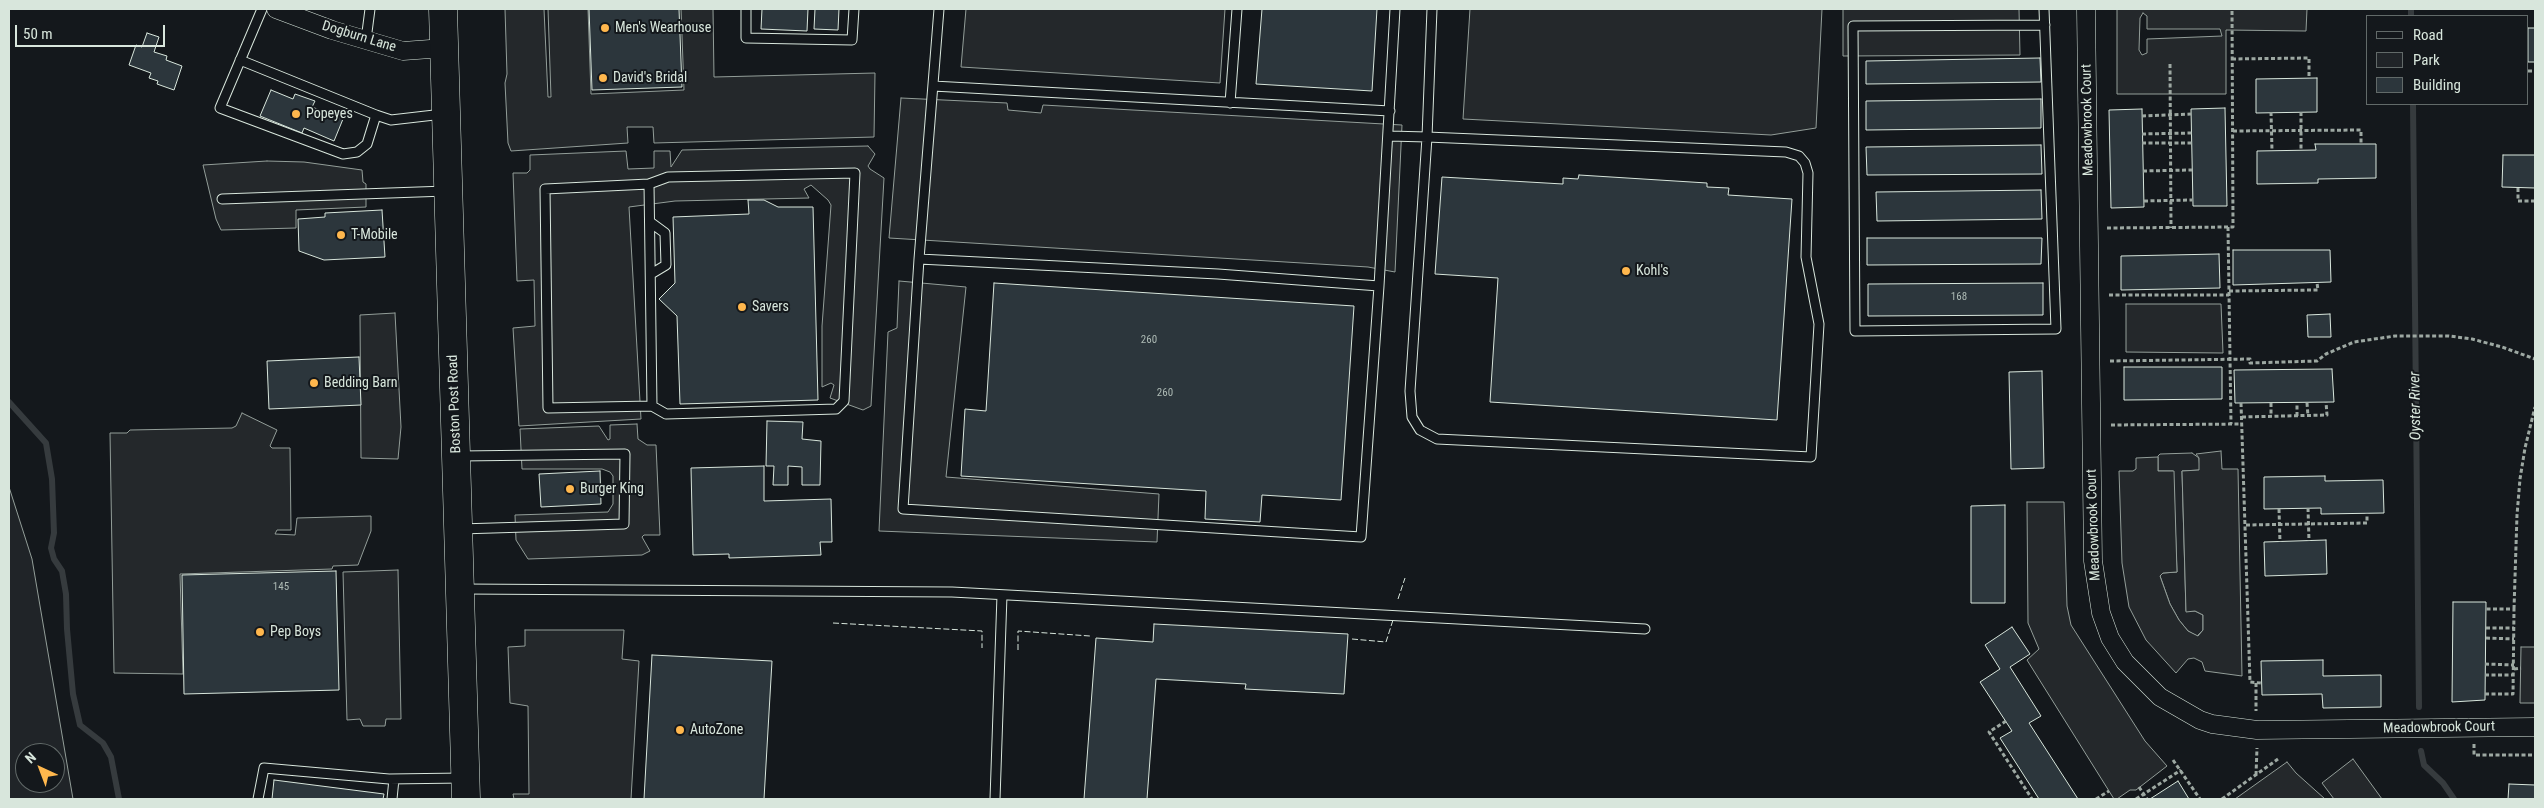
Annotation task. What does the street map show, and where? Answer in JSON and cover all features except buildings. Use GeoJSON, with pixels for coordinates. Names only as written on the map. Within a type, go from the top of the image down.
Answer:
{"type":"FeatureCollection","features":[{"type":"Feature","properties":{"kind":"main road","name":"Boston Post Road"},"geometry":{"type":"LineString","coordinates":[[443,9],[462,589],[466,789]]}},
{"type":"Feature","properties":{"kind":"street","name":"Dogburn Lane"},"geometry":{"type":"LineString","coordinates":[[276,9],[403,51],[444,48]]}},
{"type":"Feature","properties":{"kind":"street","name":"Meadowbrook Court"},"geometry":{"type":"LineString","coordinates":[[2086,9],[2093,561],[2101,613],[2110,638],[2125,662],[2160,697],[2200,720],[2257,730],[2535,727]]}},
{"type":"Feature","properties":{"kind":"lane"},"geometry":{"type":"LineString","coordinates":[[262,9],[220,108],[343,154],[357,152],[367,144],[376,116]]}},
{"type":"Feature","properties":{"kind":"lane"},"geometry":{"type":"LineString","coordinates":[[366,40],[370,9]]}},
{"type":"Feature","properties":{"kind":"lane"},"geometry":{"type":"LineString","coordinates":[[746,9],[746,38],[852,40],[854,9]]}},
{"type":"Feature","properties":{"kind":"lane"},"geometry":{"type":"LineString","coordinates":[[939,9],[919,259],[903,508],[1361,537],[1389,136],[1395,9]]}},
{"type":"Feature","properties":{"kind":"lane"},"geometry":{"type":"LineString","coordinates":[[1230,103],[1237,9]]}},
{"type":"Feature","properties":{"kind":"lane"},"geometry":{"type":"LineString","coordinates":[[1389,136],[1427,137],[1786,152],[1799,156],[1805,163],[1808,173],[1806,257],[1819,324],[1811,457],[1438,439],[1420,430],[1412,417],[1410,391],[1427,137],[1432,9]]}},
{"type":"Feature","properties":{"kind":"lane"},"geometry":{"type":"LineString","coordinates":[[2044,9],[2045,24],[2056,329],[1855,331],[1853,26],[2045,24]]}},
{"type":"Feature","properties":{"kind":"lane"},"geometry":{"type":"LineString","coordinates":[[240,60],[376,116],[392,120],[446,113]]}},
{"type":"Feature","properties":{"kind":"lane"},"geometry":{"type":"LineString","coordinates":[[932,86],[1390,111]]}},
{"type":"Feature","properties":{"kind":"lane"},"geometry":{"type":"LineString","coordinates":[[855,173],[844,401],[836,409],[666,414],[652,406],[548,408],[545,188],[649,184],[668,177],[855,173]]}},
{"type":"Feature","properties":{"kind":"lane"},"geometry":{"type":"LineString","coordinates":[[649,184],[652,406]]}},
{"type":"Feature","properties":{"kind":"lane"},"geometry":{"type":"LineString","coordinates":[[222,199],[448,191]]}},
{"type":"Feature","properties":{"kind":"lane"},"geometry":{"type":"LineString","coordinates":[[650,222],[665,233],[666,265],[651,274]]}},
{"type":"Feature","properties":{"kind":"lane"},"geometry":{"type":"LineString","coordinates":[[919,259],[1218,274],[1379,286]]}},
{"type":"Feature","properties":{"kind":"lane"},"geometry":{"type":"LineString","coordinates":[[457,456],[625,454],[624,524],[460,529]]}},
{"type":"Feature","properties":{"kind":"lane"},"geometry":{"type":"LineString","coordinates":[[462,589],[942,592],[1645,629]]}},
{"type":"Feature","properties":{"kind":"lane"},"geometry":{"type":"LineString","coordinates":[[995,799],[1002,595]]}},
{"type":"Feature","properties":{"kind":"lane"},"geometry":{"type":"LineString","coordinates":[[258,799],[264,768],[394,779],[466,789]]}},
{"type":"Feature","properties":{"kind":"lane"},"geometry":{"type":"LineString","coordinates":[[392,799],[394,779]]}},
{"type":"Feature","properties":{"kind":"path"},"geometry":{"type":"LineString","coordinates":[[2106,228],[2233,227],[2232,9]]}},
{"type":"Feature","properties":{"kind":"path"},"geometry":{"type":"LineString","coordinates":[[2232,59],[2309,58],[2309,78]]}},
{"type":"Feature","properties":{"kind":"path"},"geometry":{"type":"LineString","coordinates":[[2170,64],[2171,228]]}},
{"type":"Feature","properties":{"kind":"path"},"geometry":{"type":"LineString","coordinates":[[2271,112],[2272,151]]}},
{"type":"Feature","properties":{"kind":"path"},"geometry":{"type":"LineString","coordinates":[[2301,112],[2301,150]]}},
{"type":"Feature","properties":{"kind":"path"},"geometry":{"type":"LineString","coordinates":[[2142,116],[2191,114]]}},
{"type":"Feature","properties":{"kind":"path"},"geometry":{"type":"LineString","coordinates":[[2233,132],[2361,130],[2362,144]]}},
{"type":"Feature","properties":{"kind":"path"},"geometry":{"type":"LineString","coordinates":[[2142,134],[2192,133]]}},
{"type":"Feature","properties":{"kind":"path"},"geometry":{"type":"LineString","coordinates":[[2142,143],[2192,143]]}},
{"type":"Feature","properties":{"kind":"path"},"geometry":{"type":"LineString","coordinates":[[2143,171],[2192,170]]}},
{"type":"Feature","properties":{"kind":"path"},"geometry":{"type":"LineString","coordinates":[[2518,188],[2518,201],[2535,201]]}},
{"type":"Feature","properties":{"kind":"path"},"geometry":{"type":"LineString","coordinates":[[2144,201],[2192,200]]}},
{"type":"Feature","properties":{"kind":"path"},"geometry":{"type":"LineString","coordinates":[[2228,227],[2231,424]]}},
{"type":"Feature","properties":{"kind":"path"},"geometry":{"type":"LineString","coordinates":[[2109,296],[2318,290],[2316,283]]}},
{"type":"Feature","properties":{"kind":"path"},"geometry":{"type":"LineString","coordinates":[[2110,360],[2250,359],[2250,363],[2317,361],[2326,354],[2354,342],[2395,336],[2434,336],[2472,339],[2502,346],[2535,359]]}},
{"type":"Feature","properties":{"kind":"path"},"geometry":{"type":"LineString","coordinates":[[2307,402],[2308,416]]}},
{"type":"Feature","properties":{"kind":"path"},"geometry":{"type":"LineString","coordinates":[[2242,417],[2327,415],[2326,402]]}},
{"type":"Feature","properties":{"kind":"path"},"geometry":{"type":"LineString","coordinates":[[2241,403],[2250,682],[2261,682]]}},
{"type":"Feature","properties":{"kind":"path"},"geometry":{"type":"LineString","coordinates":[[2271,403],[2271,416]]}},
{"type":"Feature","properties":{"kind":"path"},"geometry":{"type":"LineString","coordinates":[[2297,403],[2297,416]]}},
{"type":"Feature","properties":{"kind":"path"},"geometry":{"type":"LineString","coordinates":[[2485,694],[2513,694],[2517,515],[2525,448],[2535,407]]}},
{"type":"Feature","properties":{"kind":"path"},"geometry":{"type":"LineString","coordinates":[[2111,425],[2243,424]]}},
{"type":"Feature","properties":{"kind":"path"},"geometry":{"type":"LineString","coordinates":[[2308,508],[2309,541]]}},
{"type":"Feature","properties":{"kind":"path"},"geometry":{"type":"LineString","coordinates":[[2279,509],[2280,542]]}},
{"type":"Feature","properties":{"kind":"path"},"geometry":{"type":"LineString","coordinates":[[2246,525],[2368,523],[2367,513]]}},
{"type":"Feature","properties":{"kind":"path"},"geometry":{"type":"LineString","coordinates":[[2486,609],[2514,610]]}},
{"type":"Feature","properties":{"kind":"path"},"geometry":{"type":"LineString","coordinates":[[2486,628],[2514,628]]}},
{"type":"Feature","properties":{"kind":"path"},"geometry":{"type":"LineString","coordinates":[[2486,638],[2514,639]]}},
{"type":"Feature","properties":{"kind":"path"},"geometry":{"type":"LineString","coordinates":[[2485,664],[2521,668]]}},
{"type":"Feature","properties":{"kind":"path"},"geometry":{"type":"LineString","coordinates":[[2485,675],[2514,675]]}},
{"type":"Feature","properties":{"kind":"path"},"geometry":{"type":"LineString","coordinates":[[2256,683],[2256,774]]}},
{"type":"Feature","properties":{"kind":"path"},"geometry":{"type":"LineString","coordinates":[[2006,721],[1990,732],[2032,799]]}},
{"type":"Feature","properties":{"kind":"path"},"geometry":{"type":"LineString","coordinates":[[2473,728],[2474,755],[2535,755]]}},
{"type":"Feature","properties":{"kind":"path"},"geometry":{"type":"LineString","coordinates":[[2222,799],[2278,759]]}},
{"type":"Feature","properties":{"kind":"path"},"geometry":{"type":"LineString","coordinates":[[2174,760],[2200,799]]}},
{"type":"Feature","properties":{"kind":"path"},"geometry":{"type":"LineString","coordinates":[[2136,799],[2181,770]]}},
{"type":"Feature","properties":{"kind":"path"},"geometry":{"type":"LineString","coordinates":[[2140,787],[2147,799]]}},
{"type":"Feature","properties":{"kind":"path"},"geometry":{"type":"LineString","coordinates":[[2096,799],[2109,791]]}},
{"type":"Feature","properties":{"kind":"green space"},"geometry":{"type":"Polygon","coordinates":[[[2192,453],[2199,458],[2200,470],[2182,471],[2186,611],[2195,611],[2203,615],[2203,630],[2197,636],[2188,631],[2179,620],[2170,604],[2160,576],[2163,573],[2177,572],[2173,471],[2158,471],[2158,456],[2160,454],[2192,453]]]}},
{"type":"Feature","properties":{"kind":"green space"},"geometry":{"type":"Polygon","coordinates":[[[9,487],[32,559],[63,743],[15,743],[15,793],[65,793],[65,752],[73,799],[9,799],[9,487]]]}},
{"type":"Feature","properties":{"kind":"shaded area"},"geometry":{"type":"Polygon","coordinates":[[[505,9],[544,9],[548,97],[551,97],[548,9],[588,9],[591,94],[684,90],[681,9],[713,9],[714,77],[875,73],[874,137],[654,143],[653,127],[627,127],[628,143],[511,151],[508,143],[505,83],[507,74],[505,9]]]}},
{"type":"Feature","properties":{"kind":"shaded area"},"geometry":{"type":"Polygon","coordinates":[[[966,9],[1225,9],[1220,83],[961,67],[966,9]]]}},
{"type":"Feature","properties":{"kind":"shaded area"},"geometry":{"type":"Polygon","coordinates":[[[1470,9],[1822,9],[1816,128],[1771,135],[1463,119],[1470,9]]]}},
{"type":"Feature","properties":{"kind":"shaded area"},"geometry":{"type":"Polygon","coordinates":[[[1843,9],[2019,9],[2020,55],[1843,56],[1843,9]]]}},
{"type":"Feature","properties":{"kind":"shaded area"},"geometry":{"type":"Polygon","coordinates":[[[2117,9],[2307,9],[2306,31],[2226,30],[2226,94],[2117,94],[2117,9]],[[2143,13],[2140,18],[2139,50],[2142,55],[2147,53],[2147,39],[2222,36],[2220,29],[2147,29],[2147,16],[2143,13]]]}},
{"type":"Feature","properties":{"kind":"shaded area"},"geometry":{"type":"Polygon","coordinates":[[[901,98],[1007,103],[1008,110],[1041,113],[1043,105],[1402,125],[1395,272],[1368,267],[889,238],[901,98]]]}},
{"type":"Feature","properties":{"kind":"shaded area"},"geometry":{"type":"Polygon","coordinates":[[[868,146],[875,154],[868,166],[884,178],[871,406],[863,410],[830,398],[834,385],[831,383],[822,387],[822,326],[831,205],[811,185],[804,189],[809,198],[675,201],[629,207],[641,419],[519,426],[513,328],[535,326],[534,280],[517,281],[513,173],[527,173],[530,170],[530,155],[626,151],[628,169],[654,168],[654,151],[670,151],[671,167],[682,150],[868,146]]]}},
{"type":"Feature","properties":{"kind":"shaded area"},"geometry":{"type":"Polygon","coordinates":[[[267,161],[304,162],[362,170],[363,182],[366,184],[366,207],[296,210],[296,228],[221,230],[216,219],[203,165],[267,161]]]}},
{"type":"Feature","properties":{"kind":"shaded area"},"geometry":{"type":"Polygon","coordinates":[[[899,281],[966,287],[946,477],[1159,494],[1157,542],[879,531],[888,332],[897,328],[899,281]]]}},
{"type":"Feature","properties":{"kind":"shaded area"},"geometry":{"type":"Polygon","coordinates":[[[2126,304],[2221,304],[2223,353],[2126,352],[2126,304]]]}},
{"type":"Feature","properties":{"kind":"shaded area"},"geometry":{"type":"Polygon","coordinates":[[[395,313],[401,427],[398,459],[361,458],[360,315],[395,313]]]}},
{"type":"Feature","properties":{"kind":"shaded area"},"geometry":{"type":"Polygon","coordinates":[[[242,413],[277,430],[270,446],[272,448],[290,448],[291,530],[277,530],[275,534],[295,535],[297,518],[371,516],[371,531],[358,565],[333,566],[332,569],[180,574],[183,674],[114,673],[110,433],[127,433],[130,430],[232,428],[236,426],[242,413]]]}},
{"type":"Feature","properties":{"kind":"shaded area"},"geometry":{"type":"Polygon","coordinates":[[[637,424],[638,439],[647,445],[656,445],[660,535],[644,535],[642,537],[650,551],[642,555],[528,559],[516,540],[515,515],[608,512],[613,504],[613,476],[610,472],[602,469],[522,469],[520,429],[599,426],[608,440],[610,439],[610,425],[637,424]]]}},
{"type":"Feature","properties":{"kind":"shaded area"},"geometry":{"type":"Polygon","coordinates":[[[2221,451],[2222,469],[2238,469],[2242,676],[2205,671],[2202,662],[2194,658],[2188,659],[2176,673],[2146,640],[2129,607],[2122,563],[2119,471],[2133,471],[2136,469],[2136,458],[2158,457],[2158,471],[2174,471],[2177,572],[2163,573],[2160,576],[2170,604],[2179,620],[2188,631],[2198,636],[2203,630],[2203,615],[2195,611],[2186,612],[2182,471],[2199,470],[2199,458],[2196,454],[2221,451]]]}},
{"type":"Feature","properties":{"kind":"shaded area"},"geometry":{"type":"Polygon","coordinates":[[[2027,502],[2064,502],[2067,606],[2071,625],[2145,741],[2167,766],[2136,790],[2130,790],[2117,799],[2114,799],[2027,660],[2039,649],[2028,623],[2027,502]]]}},
{"type":"Feature","properties":{"kind":"shaded area"},"geometry":{"type":"Polygon","coordinates":[[[398,570],[401,719],[386,719],[385,726],[363,726],[360,719],[347,720],[343,572],[398,570]]]}},
{"type":"Feature","properties":{"kind":"shaded area"},"geometry":{"type":"Polygon","coordinates":[[[525,630],[624,630],[622,659],[639,661],[631,799],[514,799],[513,794],[529,794],[528,706],[510,703],[508,647],[525,646],[525,630]]]}},
{"type":"Feature","properties":{"kind":"shaded area"},"geometry":{"type":"Polygon","coordinates":[[[2521,647],[2535,647],[2535,703],[2520,703],[2521,647]]]}},
{"type":"Feature","properties":{"kind":"shaded area"},"geometry":{"type":"Polygon","coordinates":[[[2353,759],[2382,799],[2334,799],[2322,783],[2353,759]]]}},
{"type":"Feature","properties":{"kind":"shaded area"},"geometry":{"type":"Polygon","coordinates":[[[2287,762],[2296,773],[2325,799],[2235,799],[2287,762]]]}},
{"type":"Feature","properties":{"kind":"waterway","name":"Oyster River"},"geometry":{"type":"LineString","coordinates":[[2411,9],[2411,15]]}},
{"type":"Feature","properties":{"kind":"waterway","name":"Oyster River"},"geometry":{"type":"LineString","coordinates":[[2413,105],[2419,707]]}},
{"type":"Feature","properties":{"kind":"waterway"},"geometry":{"type":"LineString","coordinates":[[9,402],[46,443],[52,479],[54,533],[51,548],[54,559],[62,571],[66,594],[73,694],[80,725],[103,743],[111,757],[119,799]]}},
{"type":"Feature","properties":{"kind":"waterway","name":"Oyster River"},"geometry":{"type":"LineString","coordinates":[[2421,751],[2424,765],[2443,783],[2454,799]]}},
{"type":"Feature","properties":{"kind":"fence"},"geometry":{"type":"LineString","coordinates":[[1398,599],[1405,578]]}},
{"type":"Feature","properties":{"kind":"fence"},"geometry":{"type":"LineString","coordinates":[[1352,639],[1386,642],[1393,620]]}},
{"type":"Feature","properties":{"kind":"fence"},"geometry":{"type":"LineString","coordinates":[[833,623],[982,631],[982,648]]}},
{"type":"Feature","properties":{"kind":"fence"},"geometry":{"type":"LineString","coordinates":[[1018,650],[1018,631],[1090,636]]}},
{"type":"Feature","properties":{"kind":"place","name":"Men's Wearhouse"},"geometry":{"type":"Point","coordinates":[605,28]}},
{"type":"Feature","properties":{"kind":"place","name":"David's Bridal"},"geometry":{"type":"Point","coordinates":[603,78]}},
{"type":"Feature","properties":{"kind":"place","name":"Popeyes"},"geometry":{"type":"Point","coordinates":[296,114]}},
{"type":"Feature","properties":{"kind":"place","name":"T-Mobile"},"geometry":{"type":"Point","coordinates":[341,235]}},
{"type":"Feature","properties":{"kind":"place","name":"Kohl's"},"geometry":{"type":"Point","coordinates":[1626,271]}},
{"type":"Feature","properties":{"kind":"place","name":"Savers"},"geometry":{"type":"Point","coordinates":[742,307]}},
{"type":"Feature","properties":{"kind":"place","name":"Bedding Barn"},"geometry":{"type":"Point","coordinates":[314,383]}},
{"type":"Feature","properties":{"kind":"place","name":"Burger King"},"geometry":{"type":"Point","coordinates":[570,489]}},
{"type":"Feature","properties":{"kind":"place","name":"Pep Boys"},"geometry":{"type":"Point","coordinates":[260,632]}},
{"type":"Feature","properties":{"kind":"place","name":"AutoZone"},"geometry":{"type":"Point","coordinates":[680,730]}}]}
